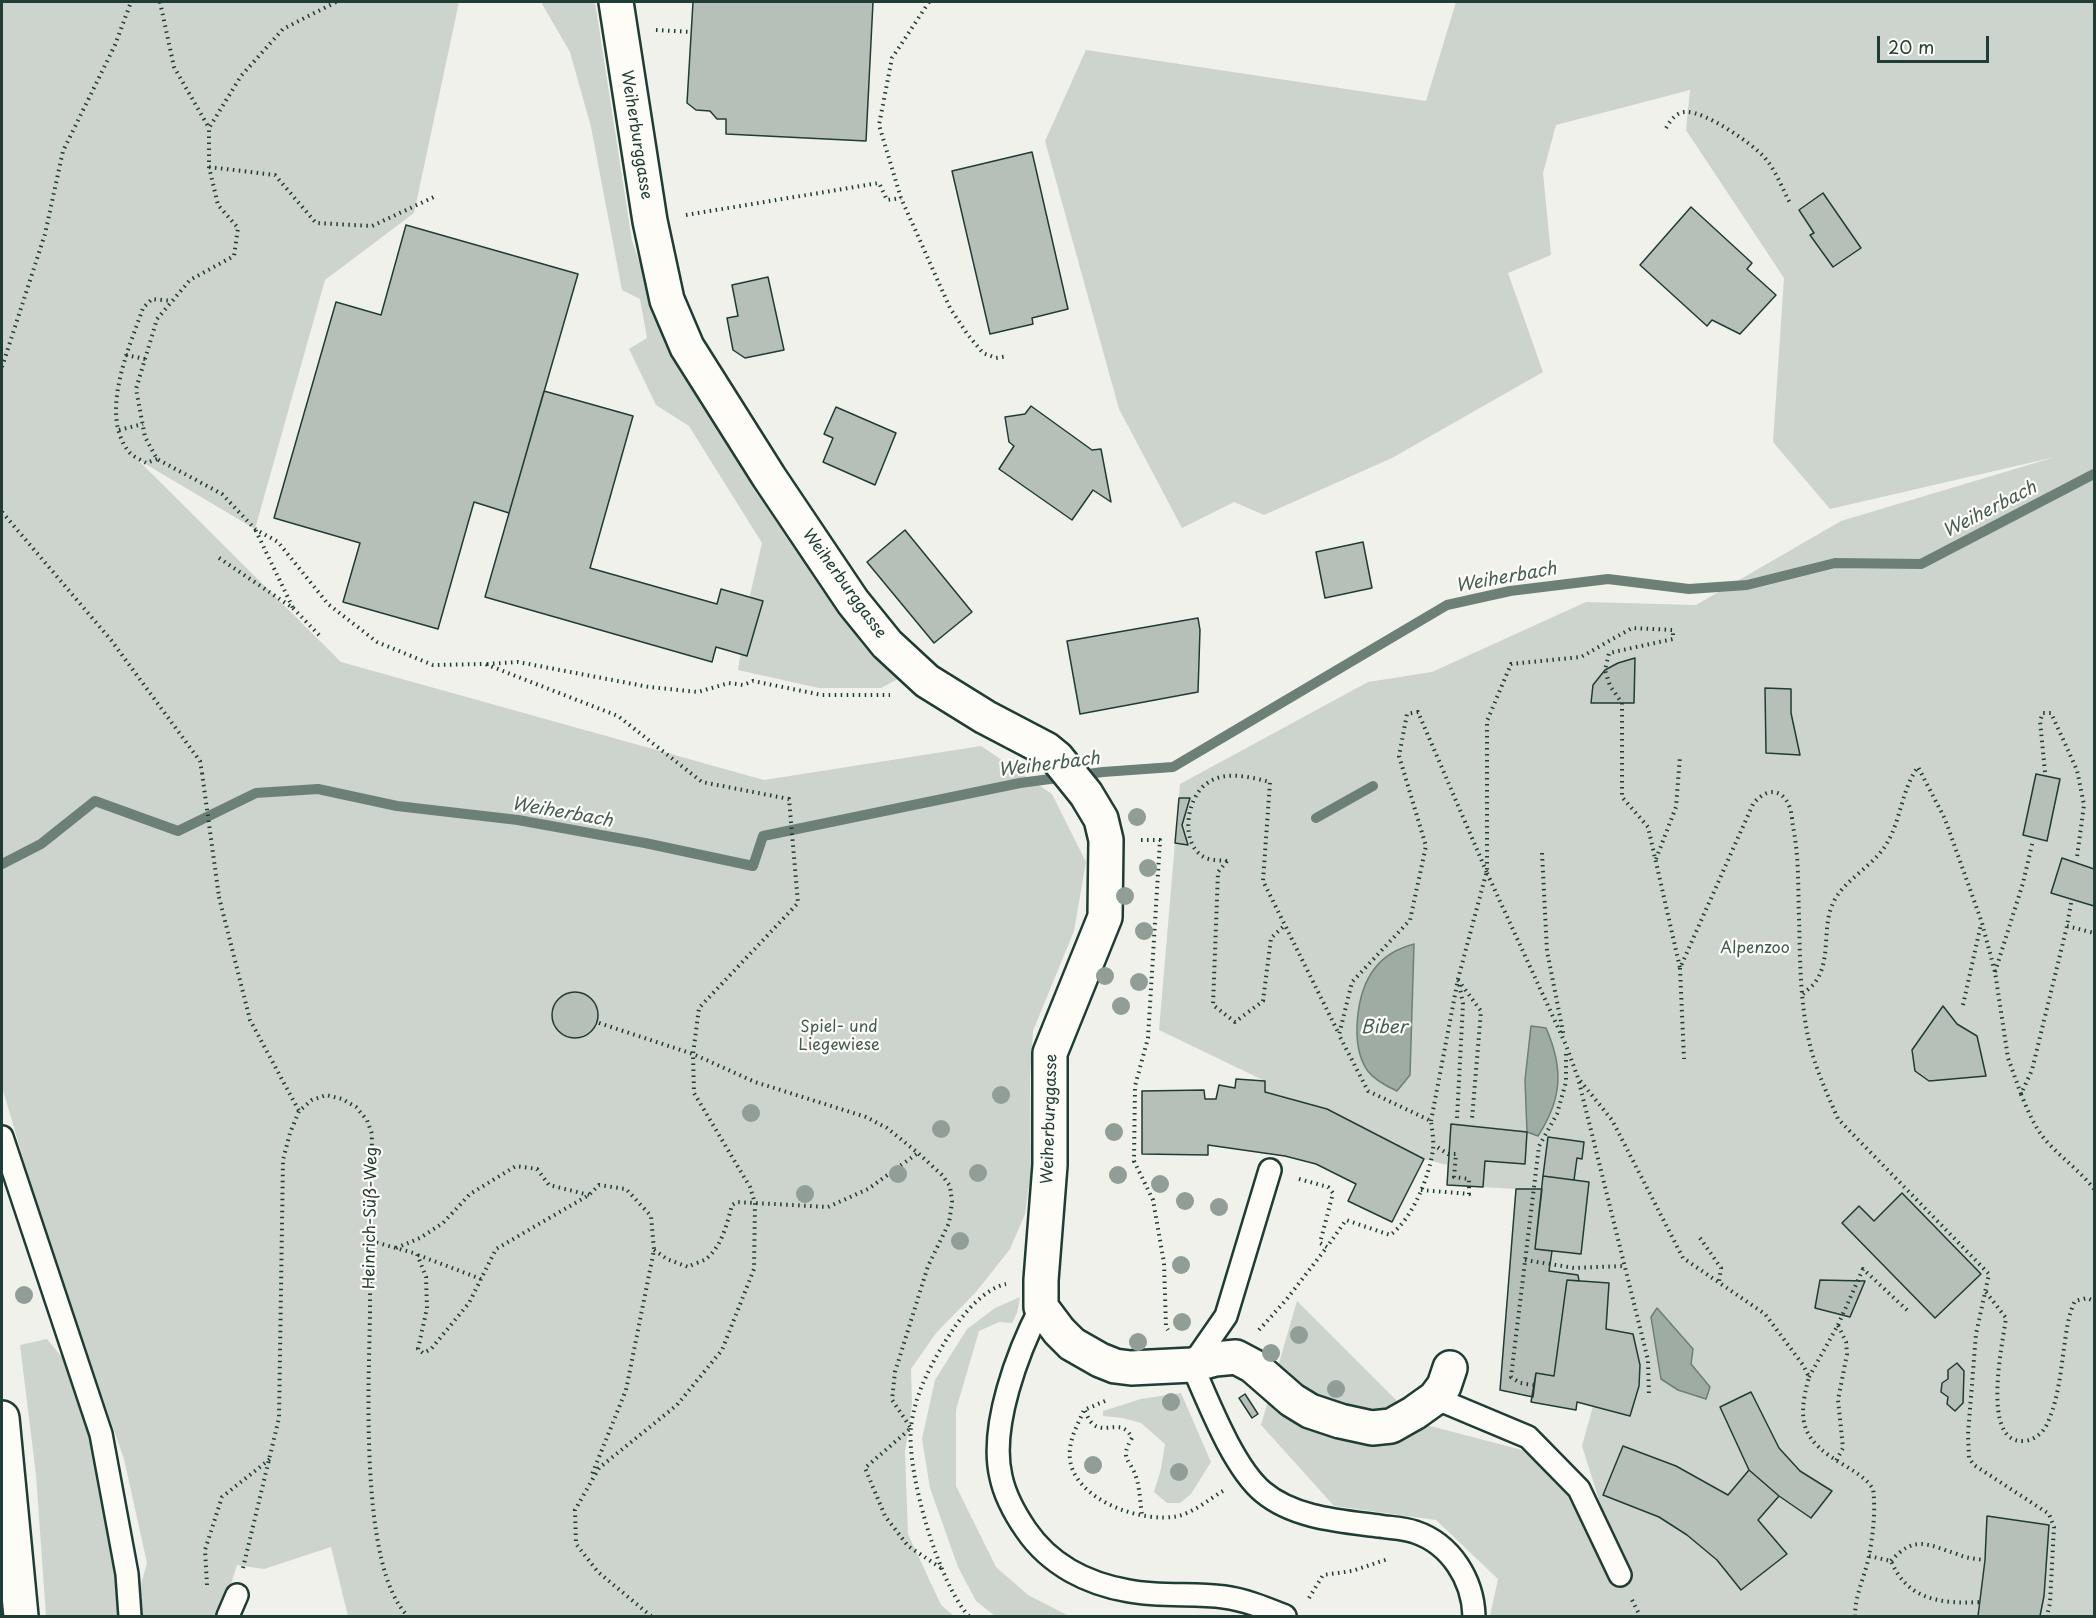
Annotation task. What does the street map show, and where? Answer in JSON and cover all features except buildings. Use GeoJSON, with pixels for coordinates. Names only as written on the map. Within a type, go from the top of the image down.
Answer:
{"type":"FeatureCollection","features":[{"type":"Feature","properties":{"kind":"street","name":"Weiherburggasse"},"geometry":{"type":"LineString","coordinates":[[616,2],[650,221],[667,300],[687,347],[769,477],[853,602],[887,644],[927,681],[985,717],[1046,749],[1057,758],[1086,794],[1101,819],[1106,840],[1105,917],[1050,1053],[1050,1165],[1041,1294]]}},
{"type":"Feature","properties":{"kind":"street"},"geometry":{"type":"LineString","coordinates":[[1041,1294],[1059,1331],[1084,1353],[1115,1366],[1131,1368],[1192,1365],[1236,1357],[1253,1366],[1292,1400],[1310,1411],[1372,1428],[1391,1426],[1435,1398],[1444,1386],[1450,1368]]}},
{"type":"Feature","properties":{"kind":"street"},"geometry":{"type":"LineString","coordinates":[[2,1418],[21,1617]]}},
{"type":"Feature","properties":{"kind":"lane"},"geometry":{"type":"LineString","coordinates":[[2,1137],[101,1434],[127,1574],[130,1617]]}},
{"type":"Feature","properties":{"kind":"lane"},"geometry":{"type":"LineString","coordinates":[[1269,1170],[1226,1316],[1192,1365],[1217,1421],[1247,1477],[1264,1493],[1298,1511],[1350,1522],[1412,1531],[1425,1536],[1446,1551],[1462,1572],[1468,1585],[1474,1617]]}},
{"type":"Feature","properties":{"kind":"lane","name":"Weiherburggasse"},"geometry":{"type":"LineString","coordinates":[[1041,1294],[1006,1396],[999,1449],[1000,1475],[1007,1497],[1035,1543],[1052,1560],[1072,1572],[1108,1587],[1152,1594],[1224,1597],[1252,1603],[1285,1617]]}},
{"type":"Feature","properties":{"kind":"lane"},"geometry":{"type":"LineString","coordinates":[[1435,1398],[1528,1437],[1579,1489],[1620,1575]]}},
{"type":"Feature","properties":{"kind":"path"},"geometry":{"type":"LineString","coordinates":[[2,367],[45,234],[63,151],[115,45],[130,2]]}},
{"type":"Feature","properties":{"kind":"path"},"geometry":{"type":"LineString","coordinates":[[160,2],[174,67],[209,128],[209,167],[218,205],[238,228],[234,256],[190,280],[156,319],[136,389],[145,437],[157,459],[222,494],[255,529],[278,542],[328,604],[377,642],[433,665],[518,662],[649,687],[698,692],[729,683],[743,685],[753,681],[822,695],[887,696],[927,681]]}},
{"type":"Feature","properties":{"kind":"path"},"geometry":{"type":"LineString","coordinates":[[209,128],[241,76],[283,29],[336,2]]}},
{"type":"Feature","properties":{"kind":"path"},"geometry":{"type":"LineString","coordinates":[[929,2],[892,58],[879,125],[901,198],[950,308],[983,353],[996,358],[1008,356]]}},
{"type":"Feature","properties":{"kind":"path"},"geometry":{"type":"LineString","coordinates":[[1666,128],[1678,114],[1686,112],[1696,113],[1730,132],[1752,146],[1767,160],[1790,203]]}},
{"type":"Feature","properties":{"kind":"path"},"geometry":{"type":"LineString","coordinates":[[209,167],[275,175],[316,223],[372,226],[434,196]]}},
{"type":"Feature","properties":{"kind":"path"},"geometry":{"type":"LineString","coordinates":[[680,216],[879,183],[886,200],[901,198]]}},
{"type":"Feature","properties":{"kind":"path"},"geometry":{"type":"LineString","coordinates":[[157,459],[146,463],[131,454],[119,430],[117,390],[142,308],[152,299],[172,301]]}},
{"type":"Feature","properties":{"kind":"path"},"geometry":{"type":"LineString","coordinates":[[126,355],[145,359]]}},
{"type":"Feature","properties":{"kind":"path"},"geometry":{"type":"LineString","coordinates":[[119,430],[143,424]]}},
{"type":"Feature","properties":{"kind":"path"},"geometry":{"type":"LineString","coordinates":[[2,512],[111,640],[200,761],[219,897],[250,1020],[299,1110],[283,1160],[279,1419],[270,1459],[231,1608],[207,1587],[204,1550],[222,1497],[270,1459]]}},
{"type":"Feature","properties":{"kind":"path"},"geometry":{"type":"LineString","coordinates":[[255,529],[293,608]]}},
{"type":"Feature","properties":{"kind":"path"},"geometry":{"type":"LineString","coordinates":[[219,558],[293,608],[319,635]]}},
{"type":"Feature","properties":{"kind":"path"},"geometry":{"type":"LineString","coordinates":[[1236,1357],[1286,1300],[1346,1220],[1389,1235],[1400,1228],[1422,1190],[1434,1145],[1431,1121],[1458,979],[1487,873],[1487,721],[1511,664],[1581,657],[1632,628],[1673,630],[1673,639],[1609,653],[1605,670],[1610,686],[1622,703],[1622,797],[1648,827],[1680,968],[1684,1059]]}},
{"type":"Feature","properties":{"kind":"path"},"geometry":{"type":"LineString","coordinates":[[485,664],[618,716],[702,782],[789,799],[798,903],[699,1008],[693,1054],[694,1093],[750,1186],[755,1203],[753,1269],[722,1350],[677,1405],[599,1468],[574,1510],[576,1544],[598,1572],[651,1617]]}},
{"type":"Feature","properties":{"kind":"path"},"geometry":{"type":"LineString","coordinates":[[1339,1035],[1352,982],[1410,920],[1426,846],[1400,756],[1407,714],[1418,712],[1487,873],[1566,1045],[1578,1078],[1648,1360],[1649,1397]]}},
{"type":"Feature","properties":{"kind":"path"},"geometry":{"type":"LineString","coordinates":[[2045,772],[2040,721],[2043,713],[2051,713],[2077,770],[2084,805],[2077,857]]}},
{"type":"Feature","properties":{"kind":"path"},"geometry":{"type":"LineString","coordinates":[[1655,860],[1676,807],[1680,756]]}},
{"type":"Feature","properties":{"kind":"path"},"geometry":{"type":"LineString","coordinates":[[1803,994],[1816,982],[1823,966],[1828,916],[1835,898],[1877,857],[1887,843],[1899,818],[1911,776],[1918,767],[1946,819],[1982,923],[1995,972],[2008,1058],[2030,1116],[2047,1142],[2084,1175],[2094,1189]]}},
{"type":"Feature","properties":{"kind":"path"},"geometry":{"type":"LineString","coordinates":[[1284,926],[1271,938],[1263,1001],[1235,1022],[1214,1005],[1218,872],[1227,861],[1206,859],[1193,848],[1188,824],[1193,798],[1207,783],[1226,776],[1247,776],[1270,782],[1263,881],[1284,926],[1368,1091],[1431,1121]]}},
{"type":"Feature","properties":{"kind":"path"},"geometry":{"type":"LineString","coordinates":[[1680,968],[1753,804],[1760,795],[1768,791],[1777,793],[1784,798],[1790,808],[1797,849],[1803,994],[1809,1040],[1817,1069],[1838,1119],[1989,1274],[1976,1334],[1968,1434],[1970,1458],[1974,1465],[2049,1514],[2054,1527],[2047,1617]]}},
{"type":"Feature","properties":{"kind":"path"},"geometry":{"type":"LineString","coordinates":[[1160,840],[1148,1038],[1135,1086],[1134,1161],[1154,1200],[1164,1263],[1166,1327],[1192,1365]]}},
{"type":"Feature","properties":{"kind":"path"},"geometry":{"type":"LineString","coordinates":[[1995,972],[2023,882],[2033,840]]}},
{"type":"Feature","properties":{"kind":"path"},"geometry":{"type":"LineString","coordinates":[[1534,1385],[1520,1383],[1511,1377],[1539,1146],[1557,1114],[1566,1082],[1566,1045],[1547,951],[1542,852]]}},
{"type":"Feature","properties":{"kind":"path"},"geometry":{"type":"LineString","coordinates":[[2021,1094],[2032,1070],[2071,903]]}},
{"type":"Feature","properties":{"kind":"path"},"geometry":{"type":"LineString","coordinates":[[1963,1005],[1982,923]]}},
{"type":"Feature","properties":{"kind":"path"},"geometry":{"type":"LineString","coordinates":[[2067,926],[2094,933]]}},
{"type":"Feature","properties":{"kind":"path"},"geometry":{"type":"LineString","coordinates":[[1456,1118],[1463,1004],[1458,979]]}},
{"type":"Feature","properties":{"kind":"path"},"geometry":{"type":"LineString","coordinates":[[1458,979],[1480,1011],[1472,1119]]}},
{"type":"Feature","properties":{"kind":"path"},"geometry":{"type":"LineString","coordinates":[[599,1023],[693,1054],[755,1082],[866,1117],[887,1128],[942,1174],[950,1186],[952,1202],[949,1223],[928,1266],[895,1372],[892,1400],[911,1428]]}},
{"type":"Feature","properties":{"kind":"path"},"geometry":{"type":"LineString","coordinates":[[1578,1078],[1612,1120],[1683,1257],[1765,1314],[1803,1365],[1809,1377]]}},
{"type":"Feature","properties":{"kind":"path","name":"Heinrich-Süß-Weg"},"geometry":{"type":"LineString","coordinates":[[299,1110],[312,1100],[326,1095],[342,1099],[356,1107],[367,1120],[372,1134],[368,1442],[376,1533],[385,1575],[400,1609],[408,1617]]}},
{"type":"Feature","properties":{"kind":"path"},"geometry":{"type":"LineString","coordinates":[[1422,1190],[1469,1194],[1469,1179],[1454,1177],[1456,1155],[1448,1154],[1434,1145]]}},
{"type":"Feature","properties":{"kind":"path"},"geometry":{"type":"LineString","coordinates":[[654,1250],[667,1259],[688,1267],[706,1259],[719,1243],[732,1205],[737,1202],[828,1207],[868,1189],[918,1152]]}},
{"type":"Feature","properties":{"kind":"path"},"geometry":{"type":"LineString","coordinates":[[395,1248],[420,1238],[443,1223],[470,1194],[516,1166],[537,1169],[549,1185],[589,1195]]}},
{"type":"Feature","properties":{"kind":"path"},"geometry":{"type":"LineString","coordinates":[[417,1254],[426,1277],[428,1308],[418,1349],[423,1353],[431,1349],[469,1303],[496,1249],[589,1195],[599,1185],[626,1189],[651,1216],[654,1250],[626,1390],[593,1467],[590,1481]]}},
{"type":"Feature","properties":{"kind":"path"},"geometry":{"type":"LineString","coordinates":[[1327,1247],[1320,1243],[1333,1193],[1328,1187]]}},
{"type":"Feature","properties":{"kind":"path"},"geometry":{"type":"LineString","coordinates":[[1700,1238],[1721,1268],[1719,1282]]}},
{"type":"Feature","properties":{"kind":"path"},"geometry":{"type":"LineString","coordinates":[[371,1241],[417,1254],[481,1279]]}},
{"type":"Feature","properties":{"kind":"path"},"geometry":{"type":"LineString","coordinates":[[1525,1260],[1574,1268],[1624,1266]]}},
{"type":"Feature","properties":{"kind":"path"},"geometry":{"type":"LineString","coordinates":[[1855,1617],[1855,1606],[1869,1556],[1874,1506],[1873,1489],[1859,1474],[1819,1449],[1806,1430],[1804,1399],[1809,1377],[1838,1325],[1863,1269],[1908,1311]]}},
{"type":"Feature","properties":{"kind":"path"},"geometry":{"type":"LineString","coordinates":[[969,1617],[961,1608],[941,1568],[926,1521],[912,1457],[911,1428],[918,1397],[931,1366],[959,1320],[986,1294],[1001,1285],[1017,1281],[1041,1294]]}},
{"type":"Feature","properties":{"kind":"path"},"geometry":{"type":"LineString","coordinates":[[1985,1292],[2006,1318],[1996,1391],[2001,1425],[2004,1433],[2021,1442],[2036,1437],[2049,1421],[2058,1387],[2069,1316],[2075,1300],[2087,1298],[2094,1301]]}},
{"type":"Feature","properties":{"kind":"path"},"geometry":{"type":"LineString","coordinates":[[1836,1461],[1843,1448],[1838,1400],[1847,1354],[1846,1342],[1838,1325]]}},
{"type":"Feature","properties":{"kind":"path"},"geometry":{"type":"LineString","coordinates":[[1131,1368],[1134,1390],[1084,1410],[1071,1441],[1070,1458],[1074,1474],[1094,1496],[1142,1515],[1178,1516],[1193,1510],[1247,1477]]}},
{"type":"Feature","properties":{"kind":"path"},"geometry":{"type":"LineString","coordinates":[[1084,1410],[1093,1424],[1101,1428],[1120,1427],[1128,1431],[1132,1438],[1126,1447],[1125,1460],[1136,1476],[1142,1515]]}},
{"type":"Feature","properties":{"kind":"path"},"geometry":{"type":"LineString","coordinates":[[911,1428],[865,1468],[885,1516],[896,1531],[908,1546],[941,1568]]}},
{"type":"Feature","properties":{"kind":"path"},"geometry":{"type":"LineString","coordinates":[[1891,1561],[1905,1548],[1924,1543],[1963,1557],[1985,1560]]}},
{"type":"Feature","properties":{"kind":"path"},"geometry":{"type":"LineString","coordinates":[[1308,1600],[1323,1575],[1352,1571],[1395,1556]]}},
{"type":"Feature","properties":{"kind":"path"},"geometry":{"type":"LineString","coordinates":[[1869,1556],[1891,1561],[1902,1581],[1920,1595],[1942,1602],[1981,1602]]}},
{"type":"Feature","properties":{"kind":"green space","name":"Spiel- und Liegewiese"},"geometry":{"type":"Polygon","coordinates":[[[2,2],[459,2],[414,213],[325,280],[255,529],[137,459],[341,662],[764,780],[981,746],[1052,794],[1086,862],[1074,931],[1033,1031],[1030,1079],[1031,1171],[1025,1214],[1010,1249],[976,1292],[936,1333],[911,1369],[912,1404],[905,1452],[908,1534],[941,1605],[954,1616],[348,1616],[331,1547],[264,1569],[237,1565],[221,1616],[46,1616],[36,1475],[20,1345],[47,1339],[77,1376],[138,1595],[147,1563],[124,1459],[44,1229],[2,1087],[2,2]]]}},
{"type":"Feature","properties":{"kind":"green space"},"geometry":{"type":"Polygon","coordinates":[[[541,2],[595,2],[632,241],[674,360],[862,644],[898,679],[881,688],[819,688],[738,670],[748,604],[762,543],[689,426],[656,405],[629,349],[647,338],[640,299],[622,290],[591,127],[570,52],[541,2]]]}},
{"type":"Feature","properties":{"kind":"green space","name":"Alpenzoo"},"geometry":{"type":"Polygon","coordinates":[[[1456,2],[2094,2],[2094,1616],[1490,1616],[1498,1579],[1436,1520],[1334,1506],[1261,1425],[1297,1301],[1419,1423],[1522,1450],[1606,1522],[1582,1446],[1593,1406],[1577,1402],[1576,1410],[1531,1402],[1532,1396],[1500,1390],[1516,1189],[1447,1185],[1447,1165],[1424,1159],[1327,1109],[1265,1092],[1265,1081],[1159,1030],[1180,784],[1368,682],[1432,672],[1586,602],[1696,605],[1841,521],[2055,457],[1830,509],[1773,442],[1784,278],[1686,130],[1690,90],[1556,125],[1543,173],[1551,255],[1508,273],[1543,372],[1392,458],[1264,515],[1234,502],[1182,528],[1119,409],[1045,141],[1086,50],[1426,101],[1456,2]]]}},
{"type":"Feature","properties":{"kind":"green space"},"geometry":{"type":"Polygon","coordinates":[[[1020,1297],[1017,1313],[1012,1323],[999,1322],[979,1331],[956,1410],[956,1486],[996,1567],[1028,1595],[1069,1616],[995,1616],[976,1601],[958,1567],[930,1488],[922,1439],[935,1380],[967,1329],[995,1308],[1020,1297]]]}},
{"type":"Feature","properties":{"kind":"green space"},"geometry":{"type":"Polygon","coordinates":[[[1181,1393],[1211,1462],[1191,1494],[1180,1503],[1167,1503],[1154,1492],[1165,1444],[1141,1423],[1103,1416],[1103,1411],[1141,1399],[1181,1393]]]}},
{"type":"Feature","properties":{"kind":"water","name":"Biber"},"geometry":{"type":"Polygon","coordinates":[[[1414,944],[1410,1075],[1397,1091],[1377,1080],[1367,1070],[1358,1046],[1358,1018],[1363,990],[1375,968],[1383,959],[1414,944]]]}},
{"type":"Feature","properties":{"kind":"water"},"geometry":{"type":"Polygon","coordinates":[[[1531,1026],[1546,1028],[1558,1070],[1556,1096],[1538,1136],[1527,1132],[1525,1080],[1531,1026]]]}},
{"type":"Feature","properties":{"kind":"water"},"geometry":{"type":"Polygon","coordinates":[[[1657,1308],[1693,1349],[1691,1364],[1710,1387],[1706,1399],[1678,1390],[1661,1379],[1651,1317],[1657,1308]]]}},
{"type":"Feature","properties":{"kind":"waterway","name":"Weiherbach"},"geometry":{"type":"LineString","coordinates":[[2,864],[41,844],[95,801],[178,831],[256,793],[318,789],[397,806],[518,820],[645,843],[753,866],[763,836],[1020,783],[1103,772],[1173,767],[1447,605],[1510,591],[1608,579],[1689,589],[1747,585],[1835,563],[1921,564],[2094,474]]}},
{"type":"Feature","properties":{"kind":"waterway"},"geometry":{"type":"LineString","coordinates":[[1316,818],[1373,786]]}}]}
